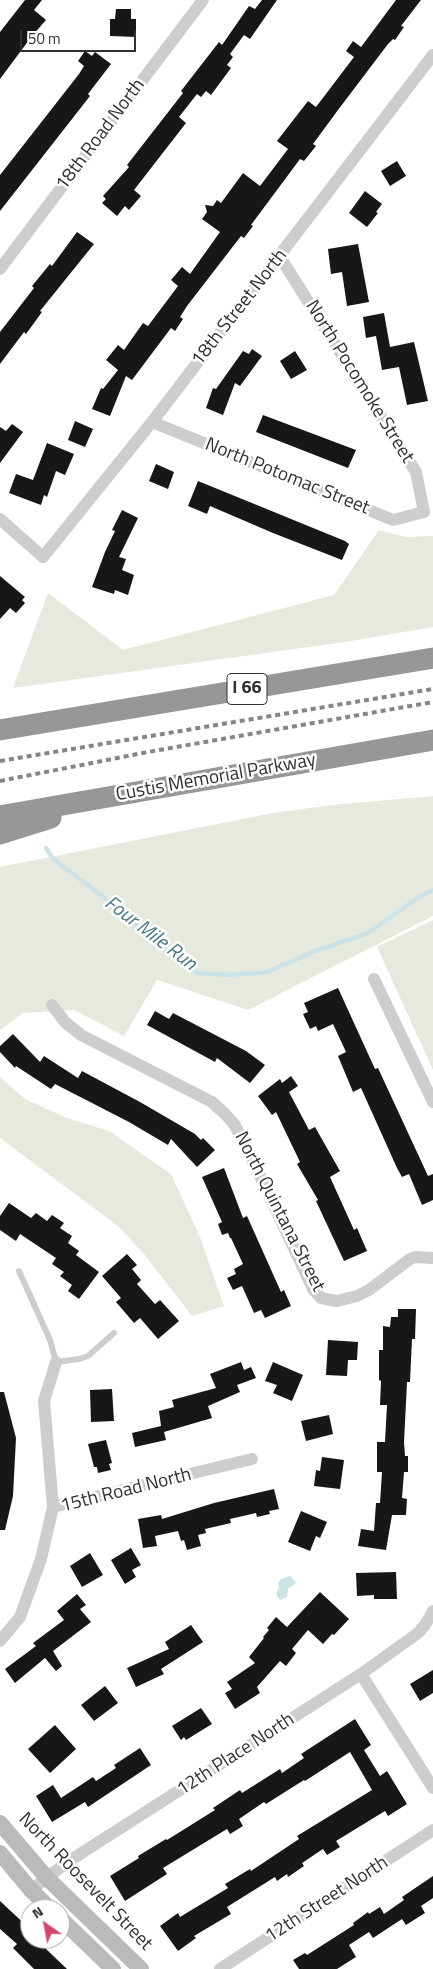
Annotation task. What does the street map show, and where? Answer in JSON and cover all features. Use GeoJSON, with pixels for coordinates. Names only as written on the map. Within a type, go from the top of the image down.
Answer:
{"type":"FeatureCollection","features":[{"type":"Feature","properties":{"kind":"highway","name":"I 66"},"geometry":{"type":"LineString","coordinates":[[0,730],[433,658]]}},
{"type":"Feature","properties":{"kind":"highway"},"geometry":{"type":"LineString","coordinates":[[0,721],[62,720]]}},
{"type":"Feature","properties":{"kind":"highway","name":"Custis Memorial Parkway"},"geometry":{"type":"LineString","coordinates":[[0,816],[433,740]]}},
{"type":"Feature","properties":{"kind":"highway"},"geometry":{"type":"LineString","coordinates":[[0,834],[125,794]]}},
{"type":"Feature","properties":{"kind":"main road","name":"North Roosevelt Street"},"geometry":{"type":"LineString","coordinates":[[0,1823],[47,1878],[141,1969]]}},
{"type":"Feature","properties":{"kind":"main road"},"geometry":{"type":"LineString","coordinates":[[0,1853],[40,1899]]}},
{"type":"Feature","properties":{"kind":"main road"},"geometry":{"type":"LineString","coordinates":[[70,1928],[113,1969]]}},
{"type":"Feature","properties":{"kind":"street","name":"18th Road North"},"geometry":{"type":"LineString","coordinates":[[0,269],[196,3]]}},
{"type":"Feature","properties":{"kind":"street","name":"18th Street North"},"geometry":{"type":"LineString","coordinates":[[0,519],[43,557],[152,422],[433,55]]}},
{"type":"Feature","properties":{"kind":"street","name":"North Pocomoke Street"},"geometry":{"type":"LineString","coordinates":[[280,257],[416,472],[424,512]]}},
{"type":"Feature","properties":{"kind":"street","name":"North Potomac Street"},"geometry":{"type":"LineString","coordinates":[[152,422],[393,520],[424,512]]}},
{"type":"Feature","properties":{"kind":"street"},"geometry":{"type":"LineString","coordinates":[[374,979],[433,1102]]}},
{"type":"Feature","properties":{"kind":"street","name":"North Quintana Street"},"geometry":{"type":"LineString","coordinates":[[52,1005],[81,1036],[210,1101],[223,1111],[234,1124],[245,1144],[315,1292],[321,1298],[335,1301],[363,1293],[410,1259],[415,1257],[433,1258]]}},
{"type":"Feature","properties":{"kind":"street"},"geometry":{"type":"LineString","coordinates":[[53,1507],[44,1401],[56,1362]]}},
{"type":"Feature","properties":{"kind":"street","name":"15th Road North"},"geometry":{"type":"LineString","coordinates":[[0,1641],[20,1617],[41,1558],[53,1507],[252,1459]]}},
{"type":"Feature","properties":{"kind":"street","name":"12th Place North"},"geometry":{"type":"LineString","coordinates":[[31,1890],[66,1864],[361,1674],[418,1633],[433,1610]]}},
{"type":"Feature","properties":{"kind":"street"},"geometry":{"type":"LineString","coordinates":[[361,1674],[433,1788]]}},
{"type":"Feature","properties":{"kind":"street","name":"12th Street North"},"geometry":{"type":"LineString","coordinates":[[220,1969],[433,1830]]}},
{"type":"Feature","properties":{"kind":"lane"},"geometry":{"type":"LineString","coordinates":[[20,1271],[50,1340],[56,1362],[88,1356],[114,1333]]}},
{"type":"Feature","properties":{"kind":"shaded area"},"geometry":{"type":"Polygon","coordinates":[[[379,530],[405,537],[433,536],[433,627],[345,642],[13,688],[48,593],[123,650],[334,595],[379,530]]]}},
{"type":"Feature","properties":{"kind":"shaded area"},"geometry":{"type":"Polygon","coordinates":[[[433,796],[433,916],[248,1010],[157,980],[124,1036],[74,1010],[23,1013],[0,1030],[0,867],[273,813],[332,805],[433,796]]]}},
{"type":"Feature","properties":{"kind":"shaded area"},"geometry":{"type":"Polygon","coordinates":[[[433,920],[433,1070],[377,947],[433,920]]]}},
{"type":"Feature","properties":{"kind":"shaded area"},"geometry":{"type":"Polygon","coordinates":[[[0,1077],[25,1099],[67,1118],[109,1131],[171,1174],[200,1237],[224,1306],[192,1316],[144,1254],[119,1227],[0,1138],[0,1077]]]}},
{"type":"Feature","properties":{"kind":"water"},"geometry":{"type":"Polygon","coordinates":[[[290,1576],[296,1583],[288,1589],[287,1597],[280,1600],[276,1594],[279,1587],[278,1583],[281,1579],[290,1576]]]}},
{"type":"Feature","properties":{"kind":"building"},"geometry":{"type":"Polygon","coordinates":[[[25,0],[42,0],[34,10],[46,20],[0,79],[0,32],[25,0]]]}},
{"type":"Feature","properties":{"kind":"building"},"geometry":{"type":"Polygon","coordinates":[[[262,0],[277,0],[250,39],[244,35],[230,54],[233,57],[227,65],[231,68],[211,95],[206,91],[201,97],[197,94],[179,117],[186,123],[134,190],[141,196],[129,210],[125,206],[117,216],[102,203],[106,199],[103,196],[129,167],[127,165],[183,93],[181,91],[219,42],[222,45],[249,6],[255,9],[262,0]]]}},
{"type":"Feature","properties":{"kind":"building"},"geometry":{"type":"Polygon","coordinates":[[[396,0],[421,0],[401,26],[404,27],[395,40],[393,39],[388,44],[313,144],[316,146],[304,161],[300,159],[251,225],[253,226],[244,238],[241,236],[187,306],[180,317],[183,319],[175,331],[171,328],[132,380],[126,376],[110,416],[92,409],[101,388],[103,389],[118,370],[106,360],[118,345],[124,350],[143,323],[148,326],[178,286],[171,280],[182,267],[190,274],[220,232],[202,219],[207,212],[205,205],[213,206],[217,200],[221,203],[243,173],[260,186],[288,149],[277,141],[308,101],[316,107],[354,57],[346,51],[353,41],[361,47],[396,0]]]}},
{"type":"Feature","properties":{"kind":"building"},"geometry":{"type":"Polygon","coordinates":[[[116,9],[131,9],[131,19],[136,19],[136,37],[110,36],[110,19],[115,19],[116,9]]]}},
{"type":"Feature","properties":{"kind":"building"},"geometry":{"type":"Polygon","coordinates":[[[85,51],[92,56],[95,52],[111,64],[88,94],[90,96],[0,211],[0,175],[79,74],[84,66],[78,61],[85,51]]]}},
{"type":"Feature","properties":{"kind":"building"},"geometry":{"type":"Polygon","coordinates":[[[397,161],[406,176],[390,186],[381,171],[397,161]]]}},
{"type":"Feature","properties":{"kind":"building"},"geometry":{"type":"Polygon","coordinates":[[[365,191],[382,204],[376,212],[378,213],[367,227],[349,213],[365,191]]]}},
{"type":"Feature","properties":{"kind":"building"},"geometry":{"type":"Polygon","coordinates":[[[77,232],[94,244],[40,311],[42,312],[26,334],[24,332],[0,364],[0,332],[34,288],[32,286],[50,264],[52,266],[77,232]]]}},
{"type":"Feature","properties":{"kind":"building"},"geometry":{"type":"Polygon","coordinates":[[[358,244],[369,302],[347,306],[342,272],[331,274],[328,249],[358,244]]]}},
{"type":"Feature","properties":{"kind":"building"},"geometry":{"type":"Polygon","coordinates":[[[384,313],[390,347],[414,342],[428,401],[407,405],[399,367],[382,370],[376,336],[366,338],[363,317],[384,313]]]}},
{"type":"Feature","properties":{"kind":"building"},"geometry":{"type":"Polygon","coordinates":[[[252,349],[262,356],[240,386],[235,383],[223,415],[206,408],[213,388],[216,389],[243,351],[249,354],[252,349]]]}},
{"type":"Feature","properties":{"kind":"building"},"geometry":{"type":"Polygon","coordinates":[[[295,351],[307,370],[291,379],[280,361],[295,351]]]}},
{"type":"Feature","properties":{"kind":"building"},"geometry":{"type":"Polygon","coordinates":[[[263,415],[356,450],[348,468],[256,432],[263,415]]]}},
{"type":"Feature","properties":{"kind":"building"},"geometry":{"type":"Polygon","coordinates":[[[75,421],[93,429],[85,447],[68,440],[75,421]]]}},
{"type":"Feature","properties":{"kind":"building"},"geometry":{"type":"Polygon","coordinates":[[[12,424],[23,432],[0,463],[0,427],[6,431],[12,424]]]}},
{"type":"Feature","properties":{"kind":"building"},"geometry":{"type":"Polygon","coordinates":[[[47,443],[74,454],[65,475],[56,471],[47,497],[44,495],[41,505],[9,493],[16,474],[33,480],[47,443]]]}},
{"type":"Feature","properties":{"kind":"building"},"geometry":{"type":"Polygon","coordinates":[[[156,464],[174,472],[168,489],[149,481],[156,464]]]}},
{"type":"Feature","properties":{"kind":"building"},"geometry":{"type":"Polygon","coordinates":[[[198,481],[345,541],[349,544],[342,560],[210,506],[207,514],[188,506],[198,481]]]}},
{"type":"Feature","properties":{"kind":"building"},"geometry":{"type":"Polygon","coordinates":[[[122,510],[138,518],[119,557],[126,559],[122,570],[134,575],[128,595],[115,590],[114,594],[92,587],[115,531],[112,530],[122,510]]]}},
{"type":"Feature","properties":{"kind":"building"},"geometry":{"type":"Polygon","coordinates":[[[0,576],[25,597],[22,600],[25,603],[16,613],[10,608],[0,619],[0,576]]]}},
{"type":"Feature","properties":{"kind":"building"},"geometry":{"type":"Polygon","coordinates":[[[338,988],[375,1069],[378,1068],[428,1176],[433,1174],[433,1200],[422,1205],[409,1174],[402,1177],[397,1168],[361,1088],[353,1092],[338,1056],[346,1052],[333,1024],[318,1031],[316,1026],[310,1029],[303,1014],[308,1012],[304,1003],[338,988]]]}},
{"type":"Feature","properties":{"kind":"building"},"geometry":{"type":"Polygon","coordinates":[[[155,1011],[169,1019],[173,1013],[246,1051],[265,1065],[250,1083],[217,1058],[215,1062],[147,1025],[155,1011]]]}},
{"type":"Feature","properties":{"kind":"building"},"geometry":{"type":"Polygon","coordinates":[[[13,1034],[40,1062],[44,1056],[78,1078],[82,1071],[140,1102],[195,1134],[201,1140],[203,1138],[215,1150],[197,1167],[171,1139],[168,1145],[129,1122],[55,1084],[51,1089],[16,1066],[15,1068],[0,1052],[0,1046],[13,1034]]]}},
{"type":"Feature","properties":{"kind":"building"},"geometry":{"type":"Polygon","coordinates":[[[291,1076],[298,1086],[289,1092],[309,1130],[315,1127],[340,1171],[330,1177],[354,1230],[357,1228],[367,1251],[344,1261],[316,1201],[318,1200],[297,1164],[300,1162],[276,1112],[272,1115],[258,1096],[280,1079],[282,1083],[291,1076]]]}},
{"type":"Feature","properties":{"kind":"building"},"geometry":{"type":"Polygon","coordinates":[[[224,1168],[243,1218],[247,1216],[281,1292],[284,1290],[291,1306],[265,1318],[261,1310],[254,1313],[242,1286],[233,1290],[227,1278],[236,1274],[234,1269],[243,1264],[228,1233],[222,1235],[218,1224],[222,1222],[202,1177],[224,1168]]]}},
{"type":"Feature","properties":{"kind":"building"},"geometry":{"type":"Polygon","coordinates":[[[9,1203],[31,1218],[36,1213],[47,1221],[52,1215],[64,1223],[60,1228],[72,1236],[68,1243],[79,1251],[76,1255],[99,1272],[79,1299],[68,1291],[72,1285],[60,1276],[64,1272],[52,1264],[56,1258],[20,1234],[16,1241],[0,1230],[0,1216],[9,1203]]]}},
{"type":"Feature","properties":{"kind":"building"},"geometry":{"type":"Polygon","coordinates":[[[127,1254],[137,1265],[132,1269],[141,1280],[137,1284],[155,1304],[160,1300],[179,1321],[158,1339],[140,1318],[134,1323],[116,1302],[121,1298],[102,1276],[127,1254]]]}},
{"type":"Feature","properties":{"kind":"building"},"geometry":{"type":"Polygon","coordinates":[[[398,1309],[416,1309],[415,1339],[412,1339],[410,1382],[407,1382],[404,1442],[405,1456],[408,1456],[408,1472],[404,1472],[402,1498],[407,1499],[406,1515],[392,1515],[386,1550],[358,1546],[361,1529],[374,1531],[376,1503],[380,1503],[382,1472],[377,1472],[377,1442],[385,1442],[387,1405],[380,1405],[379,1350],[383,1350],[383,1326],[390,1327],[391,1317],[398,1317],[398,1309]]]}},
{"type":"Feature","properties":{"kind":"building"},"geometry":{"type":"Polygon","coordinates":[[[328,1340],[358,1342],[357,1360],[348,1360],[347,1376],[326,1375],[328,1340]]]}},
{"type":"Feature","properties":{"kind":"building"},"geometry":{"type":"Polygon","coordinates":[[[241,1362],[244,1370],[251,1367],[256,1378],[237,1385],[240,1392],[208,1406],[212,1418],[164,1432],[166,1440],[135,1447],[132,1433],[161,1426],[159,1411],[174,1407],[172,1400],[216,1388],[210,1374],[241,1362]]]}},
{"type":"Feature","properties":{"kind":"building"},"geometry":{"type":"Polygon","coordinates":[[[273,1362],[303,1375],[292,1401],[273,1393],[277,1385],[265,1381],[273,1362]]]}},
{"type":"Feature","properties":{"kind":"building"},"geometry":{"type":"Polygon","coordinates":[[[112,1389],[114,1421],[91,1422],[90,1390],[112,1389]]]}},
{"type":"Feature","properties":{"kind":"building"},"geometry":{"type":"Polygon","coordinates":[[[0,1392],[4,1392],[16,1438],[13,1496],[5,1530],[0,1530],[0,1392]]]}},
{"type":"Feature","properties":{"kind":"building"},"geometry":{"type":"Polygon","coordinates":[[[329,1415],[333,1434],[306,1441],[301,1421],[329,1415]]]}},
{"type":"Feature","properties":{"kind":"building"},"geometry":{"type":"Polygon","coordinates":[[[106,1440],[112,1463],[109,1464],[111,1470],[98,1473],[97,1467],[94,1467],[88,1444],[106,1440]]]}},
{"type":"Feature","properties":{"kind":"building"},"geometry":{"type":"Polygon","coordinates":[[[322,1457],[344,1460],[340,1489],[314,1486],[316,1470],[320,1471],[322,1457]]]}},
{"type":"Feature","properties":{"kind":"building"},"geometry":{"type":"Polygon","coordinates":[[[274,1489],[279,1509],[269,1511],[270,1514],[257,1517],[256,1513],[230,1519],[231,1523],[205,1529],[206,1533],[198,1535],[201,1546],[187,1550],[184,1540],[181,1541],[178,1531],[155,1536],[157,1546],[143,1548],[138,1519],[161,1515],[162,1519],[214,1503],[274,1489]]]}},
{"type":"Feature","properties":{"kind":"building"},"geometry":{"type":"Polygon","coordinates":[[[301,1511],[327,1522],[320,1538],[316,1536],[310,1551],[288,1542],[301,1511]]]}},
{"type":"Feature","properties":{"kind":"building"},"geometry":{"type":"Polygon","coordinates":[[[131,1548],[141,1565],[132,1570],[136,1577],[125,1584],[111,1560],[131,1548]]]}},
{"type":"Feature","properties":{"kind":"building"},"geometry":{"type":"Polygon","coordinates":[[[90,1553],[103,1575],[82,1587],[70,1566],[90,1553]]]}},
{"type":"Feature","properties":{"kind":"building"},"geometry":{"type":"Polygon","coordinates":[[[396,1572],[397,1599],[374,1599],[374,1595],[357,1596],[356,1573],[396,1572]]]}},
{"type":"Feature","properties":{"kind":"building"},"geometry":{"type":"Polygon","coordinates":[[[320,1592],[349,1619],[323,1644],[308,1630],[292,1649],[296,1653],[286,1666],[280,1661],[257,1687],[260,1693],[235,1709],[225,1693],[232,1689],[227,1682],[255,1663],[249,1657],[264,1638],[269,1630],[267,1628],[276,1617],[287,1627],[320,1592]]]}},
{"type":"Feature","properties":{"kind":"building"},"geometry":{"type":"Polygon","coordinates":[[[77,1594],[86,1605],[80,1609],[91,1622],[53,1651],[62,1666],[56,1671],[45,1658],[15,1683],[5,1669],[36,1646],[33,1643],[64,1620],[57,1611],[77,1594]]]}},
{"type":"Feature","properties":{"kind":"building"},"geometry":{"type":"Polygon","coordinates":[[[191,1625],[203,1642],[161,1669],[164,1674],[136,1687],[127,1668],[169,1649],[165,1642],[191,1625]]]}},
{"type":"Feature","properties":{"kind":"building"},"geometry":{"type":"Polygon","coordinates":[[[433,1670],[433,1693],[420,1701],[410,1684],[433,1670]]]}},
{"type":"Feature","properties":{"kind":"building"},"geometry":{"type":"Polygon","coordinates":[[[105,1686],[118,1703],[94,1721],[81,1705],[105,1686]]]}},
{"type":"Feature","properties":{"kind":"building"},"geometry":{"type":"Polygon","coordinates":[[[201,1708],[212,1724],[186,1740],[184,1737],[181,1740],[172,1726],[201,1708]]]}},
{"type":"Feature","properties":{"kind":"building"},"geometry":{"type":"Polygon","coordinates":[[[355,1719],[371,1745],[364,1750],[380,1776],[387,1771],[407,1804],[388,1816],[385,1811],[336,1841],[340,1847],[327,1855],[323,1849],[302,1863],[304,1866],[288,1877],[287,1874],[277,1881],[275,1877],[227,1907],[231,1914],[194,1936],[196,1938],[178,1951],[160,1926],[178,1913],[180,1917],[228,1888],[225,1884],[250,1869],[251,1871],[299,1839],[297,1836],[372,1790],[350,1752],[266,1804],[264,1802],[239,1819],[243,1826],[230,1834],[227,1829],[163,1868],[167,1874],[125,1901],[110,1876],[139,1858],[138,1856],[215,1810],[213,1808],[240,1790],[242,1793],[280,1769],[282,1773],[304,1758],[301,1754],[355,1719]]]}},
{"type":"Feature","properties":{"kind":"building"},"geometry":{"type":"Polygon","coordinates":[[[55,1725],[76,1749],[50,1773],[28,1749],[55,1725]]]}},
{"type":"Feature","properties":{"kind":"building"},"geometry":{"type":"Polygon","coordinates":[[[140,1748],[151,1765],[88,1807],[85,1802],[52,1822],[36,1796],[53,1785],[61,1798],[93,1777],[96,1781],[116,1768],[114,1765],[140,1748]]]}},
{"type":"Feature","properties":{"kind":"building"},"geometry":{"type":"Polygon","coordinates":[[[433,1876],[433,1898],[421,1906],[425,1913],[406,1925],[402,1919],[373,1938],[369,1932],[349,1945],[356,1957],[337,1969],[299,1969],[293,1960],[305,1953],[307,1955],[354,1925],[353,1923],[368,1912],[369,1914],[380,1907],[384,1914],[404,1900],[402,1897],[433,1876]]]}},
{"type":"Feature","properties":{"kind":"building"},"geometry":{"type":"Polygon","coordinates":[[[0,1901],[20,1920],[20,1949],[46,1949],[67,1969],[34,1969],[13,1948],[17,1944],[0,1929],[0,1901]]]}},
{"type":"Feature","properties":{"kind":"waterway","name":"Four Mile Run"},"geometry":{"type":"LineString","coordinates":[[46,848],[53,859],[105,898],[166,950],[198,973],[230,975],[267,972],[313,952],[368,933],[419,897],[433,890]]}},
{"type":"Feature","properties":{"kind":"railway"},"geometry":{"type":"LineString","coordinates":[[0,761],[433,689]]}},
{"type":"Feature","properties":{"kind":"railway"},"geometry":{"type":"LineString","coordinates":[[0,781],[148,752],[433,702]]}}]}
